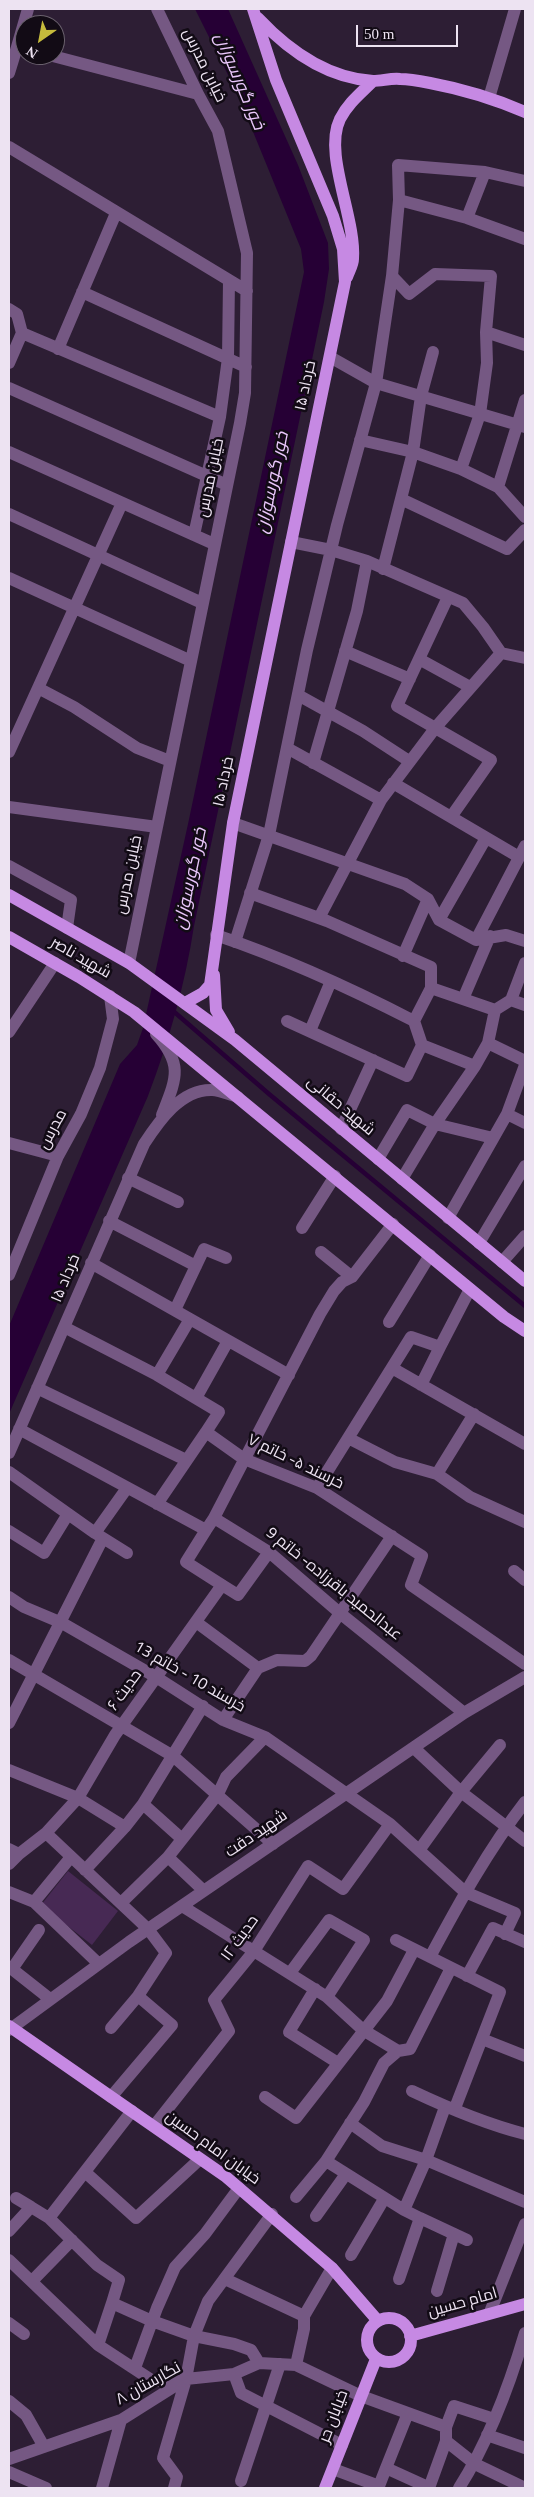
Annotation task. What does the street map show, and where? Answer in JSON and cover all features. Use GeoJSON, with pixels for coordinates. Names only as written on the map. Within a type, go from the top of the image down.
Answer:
{"type":"FeatureCollection","features":[{"type":"Feature","properties":{"kind":"main road"},"geometry":{"type":"LineString","coordinates":[[254,11],[274,34],[302,57],[332,71],[373,81],[399,79],[430,83],[489,98],[525,112]]}},
{"type":"Feature","properties":{"kind":"main road","name":"۱۵ خرداد"},"geometry":{"type":"LineString","coordinates":[[214,958],[233,822],[345,282],[342,249],[334,216],[276,80],[254,11]]}},
{"type":"Feature","properties":{"kind":"main road"},"geometry":{"type":"LineString","coordinates":[[345,282],[354,260],[350,216],[334,150],[339,120],[350,103],[373,81]]}},
{"type":"Feature","properties":{"kind":"main road","name":"شهید ناصر"},"geometry":{"type":"LineString","coordinates":[[9,895],[129,963]]}},
{"type":"Feature","properties":{"kind":"main road","name":"شهید ناصر"},"geometry":{"type":"LineString","coordinates":[[9,937],[110,996],[137,1014],[176,1051]]}},
{"type":"Feature","properties":{"kind":"main road"},"geometry":{"type":"LineString","coordinates":[[185,1003],[203,993],[210,985],[214,958]]}},
{"type":"Feature","properties":{"kind":"main road"},"geometry":{"type":"LineString","coordinates":[[214,958],[216,1010],[219,1018],[235,1040]]}},
{"type":"Feature","properties":{"kind":"main road","name":"شهید حقانی"},"geometry":{"type":"LineString","coordinates":[[129,963],[235,1040],[525,1281]]}},
{"type":"Feature","properties":{"kind":"main road"},"geometry":{"type":"LineString","coordinates":[[176,1051],[242,1099],[430,1256],[525,1331]]}},
{"type":"Feature","properties":{"kind":"main road","name":"خیابان امام حسین"},"geometry":{"type":"LineString","coordinates":[[10,2028],[154,2126],[272,2214],[332,2268],[378,2321]]}},
{"type":"Feature","properties":{"kind":"main road","name":"امام حسین"},"geometry":{"type":"LineString","coordinates":[[410,2336],[490,2312],[525,2304]]}},
{"type":"Feature","properties":{"kind":"main road"},"geometry":{"type":"LineString","coordinates":[[391,2318],[404,2324],[410,2336],[409,2349],[401,2359],[388,2362],[376,2359],[371,2354],[366,2339],[368,2332],[378,2321],[391,2318]]}},
{"type":"Feature","properties":{"kind":"main road","name":"خیابان حر"},"geometry":{"type":"LineString","coordinates":[[325,2488],[376,2359]]}},
{"type":"Feature","properties":{"kind":"street","name":"خیابن مدرس"},"geometry":{"type":"LineString","coordinates":[[129,963],[227,485],[245,393],[246,367],[247,253],[218,131],[157,9]]}},
{"type":"Feature","properties":{"kind":"street"},"geometry":{"type":"LineString","coordinates":[[489,98],[515,9]]}},
{"type":"Feature","properties":{"kind":"street"},"geometry":{"type":"LineString","coordinates":[[65,59],[198,94]]}},
{"type":"Feature","properties":{"kind":"street"},"geometry":{"type":"LineString","coordinates":[[9,73],[15,60]]}},
{"type":"Feature","properties":{"kind":"street"},"geometry":{"type":"LineString","coordinates":[[9,147],[247,291]]}},
{"type":"Feature","properties":{"kind":"street"},"geometry":{"type":"LineString","coordinates":[[235,942],[269,835],[331,550],[376,383],[392,276],[399,200],[398,165],[484,172],[525,181]]}},
{"type":"Feature","properties":{"kind":"street"},"geometry":{"type":"LineString","coordinates":[[466,218],[484,172]]}},
{"type":"Feature","properties":{"kind":"street"},"geometry":{"type":"LineString","coordinates":[[399,200],[466,218],[525,239]]}},
{"type":"Feature","properties":{"kind":"street"},"geometry":{"type":"LineString","coordinates":[[58,348],[116,213]]}},
{"type":"Feature","properties":{"kind":"street"},"geometry":{"type":"LineString","coordinates":[[392,276],[409,294],[435,274],[491,276],[486,332],[487,363],[480,414],[461,469]]}},
{"type":"Feature","properties":{"kind":"street"},"geometry":{"type":"LineString","coordinates":[[194,535],[220,417],[228,358],[229,280]]}},
{"type":"Feature","properties":{"kind":"street"},"geometry":{"type":"LineString","coordinates":[[82,292],[246,367]]}},
{"type":"Feature","properties":{"kind":"street"},"geometry":{"type":"LineString","coordinates":[[9,309],[18,314],[22,333],[9,362]]}},
{"type":"Feature","properties":{"kind":"street"},"geometry":{"type":"LineString","coordinates":[[486,332],[525,345]]}},
{"type":"Feature","properties":{"kind":"street"},"geometry":{"type":"LineString","coordinates":[[22,333],[220,417]]}},
{"type":"Feature","properties":{"kind":"street"},"geometry":{"type":"LineString","coordinates":[[383,569],[413,452],[421,396],[433,352]]}},
{"type":"Feature","properties":{"kind":"street"},"geometry":{"type":"LineString","coordinates":[[330,357],[376,383],[521,426]]}},
{"type":"Feature","properties":{"kind":"street"},"geometry":{"type":"LineString","coordinates":[[9,388],[227,485]]}},
{"type":"Feature","properties":{"kind":"street"},"geometry":{"type":"LineString","coordinates":[[498,487],[521,426],[525,400]]}},
{"type":"Feature","properties":{"kind":"street"},"geometry":{"type":"LineString","coordinates":[[360,440],[413,452],[461,469],[498,487],[525,517]]}},
{"type":"Feature","properties":{"kind":"street"},"geometry":{"type":"LineString","coordinates":[[9,452],[214,544]]}},
{"type":"Feature","properties":{"kind":"street"},"geometry":{"type":"LineString","coordinates":[[401,499],[507,549],[525,530]]}},
{"type":"Feature","properties":{"kind":"street"},"geometry":{"type":"LineString","coordinates":[[9,752],[122,503]]}},
{"type":"Feature","properties":{"kind":"street"},"geometry":{"type":"LineString","coordinates":[[9,514],[202,604]]}},
{"type":"Feature","properties":{"kind":"street"},"geometry":{"type":"LineString","coordinates":[[291,542],[331,550],[367,561],[464,603],[484,627],[502,654],[525,658]]}},
{"type":"Feature","properties":{"kind":"street"},"geometry":{"type":"LineString","coordinates":[[313,763],[357,611],[367,561]]}},
{"type":"Feature","properties":{"kind":"street"},"geometry":{"type":"LineString","coordinates":[[9,578],[191,661]]}},
{"type":"Feature","properties":{"kind":"street"},"geometry":{"type":"LineString","coordinates":[[448,597],[397,706],[491,760],[451,817]]}},
{"type":"Feature","properties":{"kind":"street"},"geometry":{"type":"LineString","coordinates":[[345,651],[410,679]]}},
{"type":"Feature","properties":{"kind":"street"},"geometry":{"type":"LineString","coordinates":[[319,918],[382,800],[393,784],[436,727],[470,687],[502,654]]}},
{"type":"Feature","properties":{"kind":"street"},"geometry":{"type":"LineString","coordinates":[[420,659],[470,687]]}},
{"type":"Feature","properties":{"kind":"street"},"geometry":{"type":"LineString","coordinates":[[38,688],[74,707],[136,748],[170,761]]}},
{"type":"Feature","properties":{"kind":"street"},"geometry":{"type":"LineString","coordinates":[[298,695],[409,761]]}},
{"type":"Feature","properties":{"kind":"street"},"geometry":{"type":"LineString","coordinates":[[287,748],[382,800]]}},
{"type":"Feature","properties":{"kind":"street"},"geometry":{"type":"LineString","coordinates":[[393,784],[519,857]]}},
{"type":"Feature","properties":{"kind":"street"},"geometry":{"type":"LineString","coordinates":[[9,807],[157,827]]}},
{"type":"Feature","properties":{"kind":"street"},"geometry":{"type":"LineString","coordinates":[[233,822],[405,884],[428,899],[439,920],[476,940],[490,936],[506,935],[525,941]]}},
{"type":"Feature","properties":{"kind":"street"},"geometry":{"type":"LineString","coordinates":[[439,920],[486,838]]}},
{"type":"Feature","properties":{"kind":"street"},"geometry":{"type":"LineString","coordinates":[[476,940],[525,846]]}},
{"type":"Feature","properties":{"kind":"street"},"geometry":{"type":"LineString","coordinates":[[9,866],[71,900],[67,928]]}},
{"type":"Feature","properties":{"kind":"street"},"geometry":{"type":"LineString","coordinates":[[250,893],[319,918],[431,967],[431,988],[414,1022]]}},
{"type":"Feature","properties":{"kind":"street"},"geometry":{"type":"LineString","coordinates":[[403,956],[428,899]]}},
{"type":"Feature","properties":{"kind":"street"},"geometry":{"type":"LineString","coordinates":[[216,936],[270,954],[331,981],[414,1022],[422,1044],[407,1076],[287,1021]]}},
{"type":"Feature","properties":{"kind":"street"},"geometry":{"type":"LineString","coordinates":[[463,999],[490,936]]}},
{"type":"Feature","properties":{"kind":"street"},"geometry":{"type":"LineString","coordinates":[[9,1032],[55,963]]}},
{"type":"Feature","properties":{"kind":"street"},"geometry":{"type":"LineString","coordinates":[[402,1179],[435,1124],[476,1066],[488,1042],[495,1010],[511,1000],[525,964]]}},
{"type":"Feature","properties":{"kind":"street"},"geometry":{"type":"LineString","coordinates":[[310,1031],[331,981]]}},
{"type":"Feature","properties":{"kind":"street"},"geometry":{"type":"LineString","coordinates":[[431,988],[495,1010]]}},
{"type":"Feature","properties":{"kind":"street","name":"مدرس"},"geometry":{"type":"LineString","coordinates":[[9,1275],[58,1156],[84,1109],[100,1068],[113,1019],[110,996]]}},
{"type":"Feature","properties":{"kind":"street"},"geometry":{"type":"LineString","coordinates":[[511,1000],[525,1006]]}},
{"type":"Feature","properties":{"kind":"street"},"geometry":{"type":"LineString","coordinates":[[488,1042],[525,1061]]}},
{"type":"Feature","properties":{"kind":"street"},"geometry":{"type":"LineString","coordinates":[[422,1044],[476,1066]]}},
{"type":"Feature","properties":{"kind":"street"},"geometry":{"type":"LineString","coordinates":[[160,1120],[175,1074],[176,1051]]}},
{"type":"Feature","properties":{"kind":"street"},"geometry":{"type":"LineString","coordinates":[[341,1129],[373,1060]]}},
{"type":"Feature","properties":{"kind":"street"},"geometry":{"type":"LineString","coordinates":[[448,1218],[506,1114],[525,1065]]}},
{"type":"Feature","properties":{"kind":"street"},"geometry":{"type":"LineString","coordinates":[[160,1120],[178,1103],[201,1091],[213,1089],[242,1099]]}},
{"type":"Feature","properties":{"kind":"street"},"geometry":{"type":"LineString","coordinates":[[378,1159],[407,1110],[435,1124],[493,1138]]}},
{"type":"Feature","properties":{"kind":"street"},"geometry":{"type":"LineString","coordinates":[[506,1114],[525,1123]]}},
{"type":"Feature","properties":{"kind":"street","name":"۱۵ خرداد"},"geometry":{"type":"LineString","coordinates":[[9,1453],[128,1178],[144,1144],[160,1120]]}},
{"type":"Feature","properties":{"kind":"street"},"geometry":{"type":"LineString","coordinates":[[9,1144],[58,1156]]}},
{"type":"Feature","properties":{"kind":"street"},"geometry":{"type":"LineString","coordinates":[[479,1243],[525,1166]]}},
{"type":"Feature","properties":{"kind":"street"},"geometry":{"type":"LineString","coordinates":[[302,1228],[335,1176]]}},
{"type":"Feature","properties":{"kind":"street"},"geometry":{"type":"LineString","coordinates":[[128,1178],[178,1202]]}},
{"type":"Feature","properties":{"kind":"street"},"geometry":{"type":"LineString","coordinates":[[109,1221],[196,1266]]}},
{"type":"Feature","properties":{"kind":"street"},"geometry":{"type":"LineString","coordinates":[[269,1552],[238,1595],[186,1562],[214,1518],[300,1351],[334,1291],[342,1282],[352,1278],[393,1224]]}},
{"type":"Feature","properties":{"kind":"street"},"geometry":{"type":"LineString","coordinates":[[502,1262],[525,1236]]}},
{"type":"Feature","properties":{"kind":"street"},"geometry":{"type":"LineString","coordinates":[[175,1310],[204,1249],[226,1258]]}},
{"type":"Feature","properties":{"kind":"street"},"geometry":{"type":"LineString","coordinates":[[321,1252],[352,1278]]}},
{"type":"Feature","properties":{"kind":"street"},"geometry":{"type":"LineString","coordinates":[[389,1322],[430,1256]]}},
{"type":"Feature","properties":{"kind":"street"},"geometry":{"type":"LineString","coordinates":[[91,1263],[289,1375]]}},
{"type":"Feature","properties":{"kind":"street"},"geometry":{"type":"LineString","coordinates":[[421,1385],[470,1288]]}},
{"type":"Feature","properties":{"kind":"street"},"geometry":{"type":"LineString","coordinates":[[157,1375],[190,1319]]}},
{"type":"Feature","properties":{"kind":"street"},"geometry":{"type":"LineString","coordinates":[[64,1327],[157,1375],[219,1412],[157,1504]]}},
{"type":"Feature","properties":{"kind":"street"},"geometry":{"type":"LineString","coordinates":[[318,1488],[411,1337],[440,1347]]}},
{"type":"Feature","properties":{"kind":"street"},"geometry":{"type":"LineString","coordinates":[[196,1398],[228,1341]]}},
{"type":"Feature","properties":{"kind":"street"},"geometry":{"type":"LineString","coordinates":[[392,1368],[525,1444]]}},
{"type":"Feature","properties":{"kind":"street"},"geometry":{"type":"LineString","coordinates":[[37,1388],[186,1460]]}},
{"type":"Feature","properties":{"kind":"street"},"geometry":{"type":"LineString","coordinates":[[437,1474],[474,1414]]}},
{"type":"Feature","properties":{"kind":"street"},"geometry":{"type":"LineString","coordinates":[[19,1430],[206,1530]]}},
{"type":"Feature","properties":{"kind":"street","name":"خرسند ۵- خاتم ۷"},"geometry":{"type":"LineString","coordinates":[[206,1432],[244,1459],[318,1488],[422,1556],[411,1584],[525,1664]]}},
{"type":"Feature","properties":{"kind":"street"},"geometry":{"type":"LineString","coordinates":[[348,1438],[395,1462],[437,1474],[470,1497],[525,1522]]}},
{"type":"Feature","properties":{"kind":"street"},"geometry":{"type":"LineString","coordinates":[[9,1472],[99,1536],[127,1553]]}},
{"type":"Feature","properties":{"kind":"street"},"geometry":{"type":"LineString","coordinates":[[9,1723],[13,1703],[34,1674],[62,1623],[99,1536],[127,1488]]}},
{"type":"Feature","properties":{"kind":"street"},"geometry":{"type":"LineString","coordinates":[[9,1531],[44,1553],[68,1514]]}},
{"type":"Feature","properties":{"kind":"street","name":"عبدالحمید باقرزاده- خاتم 9"},"geometry":{"type":"LineString","coordinates":[[214,1518],[269,1552],[341,1614],[464,1713]]}},
{"type":"Feature","properties":{"kind":"street"},"geometry":{"type":"LineString","coordinates":[[223,1720],[258,1668],[277,1660],[305,1661],[312,1656],[392,1536]]}},
{"type":"Feature","properties":{"kind":"street"},"geometry":{"type":"LineString","coordinates":[[514,1571],[525,1580]]}},
{"type":"Feature","properties":{"kind":"street","name":"حدیث ۶"},"geometry":{"type":"LineString","coordinates":[[14,1852],[46,1833],[78,1798],[121,1726],[222,1585]]}},
{"type":"Feature","properties":{"kind":"street","name":"خرسند 10 - خاتم 13"},"geometry":{"type":"LineString","coordinates":[[9,1598],[24,1607],[62,1623],[156,1677],[223,1720],[265,1737],[390,1824],[420,1849],[465,1892]]}},
{"type":"Feature","properties":{"kind":"street"},"geometry":{"type":"LineString","coordinates":[[196,1622],[258,1668]]}},
{"type":"Feature","properties":{"kind":"street"},"geometry":{"type":"LineString","coordinates":[[9,1660],[173,1756],[273,1844]]}},
{"type":"Feature","properties":{"kind":"street","name":"شهید دقت"},"geometry":{"type":"LineString","coordinates":[[10,2028],[148,1929],[464,1713],[525,1677]]}},
{"type":"Feature","properties":{"kind":"street"},"geometry":{"type":"LineString","coordinates":[[85,1870],[125,1827],[143,1804],[203,1706]]}},
{"type":"Feature","properties":{"kind":"street"},"geometry":{"type":"LineString","coordinates":[[121,1903],[168,1857],[218,1794],[226,1777],[265,1737]]}},
{"type":"Feature","properties":{"kind":"street"},"geometry":{"type":"LineString","coordinates":[[420,1849],[461,1792],[500,1745]]}},
{"type":"Feature","properties":{"kind":"street"},"geometry":{"type":"LineString","coordinates":[[414,1748],[461,1792],[505,1828],[525,1841]]}},
{"type":"Feature","properties":{"kind":"street"},"geometry":{"type":"LineString","coordinates":[[9,1770],[78,1798],[125,1827]]}},
{"type":"Feature","properties":{"kind":"street"},"geometry":{"type":"LineString","coordinates":[[430,1958],[465,1892],[505,1828],[525,1802]]}},
{"type":"Feature","properties":{"kind":"street"},"geometry":{"type":"LineString","coordinates":[[143,1804],[182,1840]]}},
{"type":"Feature","properties":{"kind":"street","name":"حدیث ۱۲"},"geometry":{"type":"LineString","coordinates":[[154,2126],[229,2031],[214,2000],[254,1951],[308,1866],[342,1889],[390,1824]]}},
{"type":"Feature","properties":{"kind":"street"},"geometry":{"type":"LineString","coordinates":[[46,1833],[148,1929],[166,1953],[138,1996],[111,2028]]}},
{"type":"Feature","properties":{"kind":"street"},"geometry":{"type":"LineString","coordinates":[[9,1864],[14,1852]]}},
{"type":"Feature","properties":{"kind":"street"},"geometry":{"type":"LineString","coordinates":[[34,1902],[71,1856]]}},
{"type":"Feature","properties":{"kind":"street"},"geometry":{"type":"LineString","coordinates":[[168,1857],[204,1891]]}},
{"type":"Feature","properties":{"kind":"street"},"geometry":{"type":"LineString","coordinates":[[9,1892],[34,1902],[99,1964]]}},
{"type":"Feature","properties":{"kind":"street"},"geometry":{"type":"LineString","coordinates":[[465,1892],[515,1913],[505,1934]]}},
{"type":"Feature","properties":{"kind":"street"},"geometry":{"type":"LineString","coordinates":[[182,1906],[327,1997],[363,2030],[398,2051]]}},
{"type":"Feature","properties":{"kind":"street"},"geometry":{"type":"LineString","coordinates":[[290,1974],[329,1920],[364,1940],[327,1997]]}},
{"type":"Feature","properties":{"kind":"street"},"geometry":{"type":"LineString","coordinates":[[467,1976],[493,1928],[525,1942]]}},
{"type":"Feature","properties":{"kind":"street"},"geometry":{"type":"LineString","coordinates":[[39,1930],[12,1969],[50,1999]]}},
{"type":"Feature","properties":{"kind":"street"},"geometry":{"type":"LineString","coordinates":[[396,1940],[500,1992],[482,2039],[404,2210]]}},
{"type":"Feature","properties":{"kind":"street"},"geometry":{"type":"LineString","coordinates":[[264,2097],[296,2118],[387,2001],[414,1950]]}},
{"type":"Feature","properties":{"kind":"street"},"geometry":{"type":"LineString","coordinates":[[296,2197],[326,2161],[384,2063],[398,2051],[410,2048],[451,1968]]}},
{"type":"Feature","properties":{"kind":"street"},"geometry":{"type":"LineString","coordinates":[[315,1990],[289,2032],[338,2063]]}},
{"type":"Feature","properties":{"kind":"street"},"geometry":{"type":"LineString","coordinates":[[111,2097],[172,2025],[138,1996]]}},
{"type":"Feature","properties":{"kind":"street"},"geometry":{"type":"LineString","coordinates":[[482,2039],[525,2056]]}},
{"type":"Feature","properties":{"kind":"street"},"geometry":{"type":"LineString","coordinates":[[412,2091],[499,2127],[525,2134]]}},
{"type":"Feature","properties":{"kind":"street"},"geometry":{"type":"LineString","coordinates":[[49,2218],[132,2111]]}},
{"type":"Feature","properties":{"kind":"street"},"geometry":{"type":"LineString","coordinates":[[350,2123],[382,2146],[426,2160],[525,2202]]}},
{"type":"Feature","properties":{"kind":"street"},"geometry":{"type":"LineString","coordinates":[[86,2172],[136,2218],[200,2159]]}},
{"type":"Feature","properties":{"kind":"street"},"geometry":{"type":"LineString","coordinates":[[326,2161],[384,2199],[467,2240]]}},
{"type":"Feature","properties":{"kind":"street"},"geometry":{"type":"LineString","coordinates":[[316,2216],[346,2174]]}},
{"type":"Feature","properties":{"kind":"street"},"geometry":{"type":"LineString","coordinates":[[135,2368],[152,2321],[175,2267],[204,2234],[239,2188]]}},
{"type":"Feature","properties":{"kind":"street"},"geometry":{"type":"LineString","coordinates":[[16,2198],[49,2218],[97,2265],[119,2280],[98,2345]]}},
{"type":"Feature","properties":{"kind":"street"},"geometry":{"type":"LineString","coordinates":[[351,2255],[384,2199]]}},
{"type":"Feature","properties":{"kind":"street"},"geometry":{"type":"LineString","coordinates":[[9,2231],[31,2207]]}},
{"type":"Feature","properties":{"kind":"street"},"geometry":{"type":"LineString","coordinates":[[174,2488],[177,2477],[163,2458],[186,2379],[194,2336],[208,2301],[272,2214]]}},
{"type":"Feature","properties":{"kind":"street"},"geometry":{"type":"LineString","coordinates":[[399,2279],[420,2218]]}},
{"type":"Feature","properties":{"kind":"street"},"geometry":{"type":"LineString","coordinates":[[490,2312],[525,2224]]}},
{"type":"Feature","properties":{"kind":"street"},"geometry":{"type":"LineString","coordinates":[[437,2291],[454,2234]]}},
{"type":"Feature","properties":{"kind":"street"},"geometry":{"type":"LineString","coordinates":[[32,2281],[72,2240]]}},
{"type":"Feature","properties":{"kind":"street"},"geometry":{"type":"LineString","coordinates":[[9,2260],[98,2345],[153,2381],[186,2379]]}},
{"type":"Feature","properties":{"kind":"street"},"geometry":{"type":"LineString","coordinates":[[296,2365],[304,2329],[304,2316],[332,2268]]}},
{"type":"Feature","properties":{"kind":"street"},"geometry":{"type":"LineString","coordinates":[[225,2279],[304,2316]]}},
{"type":"Feature","properties":{"kind":"street"},"geometry":{"type":"LineString","coordinates":[[112,2303],[152,2321],[194,2336],[234,2344],[251,2350],[260,2363]]}},
{"type":"Feature","properties":{"kind":"street"},"geometry":{"type":"LineString","coordinates":[[9,2323],[24,2334]]}},
{"type":"Feature","properties":{"kind":"street"},"geometry":{"type":"LineString","coordinates":[[459,2488],[475,2464],[513,2373],[525,2333]]}},
{"type":"Feature","properties":{"kind":"street","name":"نگارستان ۸"},"geometry":{"type":"LineString","coordinates":[[9,2458],[121,2420],[186,2379],[234,2374],[260,2363],[296,2365],[361,2396],[446,2427]]}},
{"type":"Feature","properties":{"kind":"street"},"geometry":{"type":"LineString","coordinates":[[241,2481],[280,2364]]}},
{"type":"Feature","properties":{"kind":"street"},"geometry":{"type":"LineString","coordinates":[[234,2374],[241,2393],[342,2445]]}},
{"type":"Feature","properties":{"kind":"street"},"geometry":{"type":"LineString","coordinates":[[9,2401],[26,2415],[43,2445]]}},
{"type":"Feature","properties":{"kind":"street"},"geometry":{"type":"LineString","coordinates":[[386,2468],[429,2488],[446,2441],[446,2427],[454,2406],[494,2419]]}},
{"type":"Feature","properties":{"kind":"street"},"geometry":{"type":"LineString","coordinates":[[333,2469],[378,2487],[408,2413]]}},
{"type":"Feature","properties":{"kind":"street"},"geometry":{"type":"LineString","coordinates":[[102,2488],[121,2420]]}},
{"type":"Feature","properties":{"kind":"street"},"geometry":{"type":"LineString","coordinates":[[487,2434],[525,2448]]}},
{"type":"Feature","properties":{"kind":"street"},"geometry":{"type":"LineString","coordinates":[[446,2441],[475,2464],[525,2488]]}},
{"type":"Feature","properties":{"kind":"street"},"geometry":{"type":"LineString","coordinates":[[9,2472],[46,2488]]}},
{"type":"Feature","properties":{"kind":"shaded area"},"geometry":{"type":"Polygon","coordinates":[[[68,1871],[118,1911],[92,1945],[41,1905],[68,1871]]]}},
{"type":"Feature","properties":{"kind":"water","name":"خور گورسوزان"},"geometry":{"type":"Polygon","coordinates":[[[195,9],[228,9],[298,165],[328,243],[329,269],[324,302],[176,1012],[148,1096],[9,1414],[9,1326],[120,1064],[137,1045],[143,1028],[188,824],[304,272],[301,249],[238,95],[195,9]]]}},
{"type":"Feature","properties":{"kind":"waterway"},"geometry":{"type":"LineString","coordinates":[[172,1010],[269,1094],[525,1306]]}}]}
